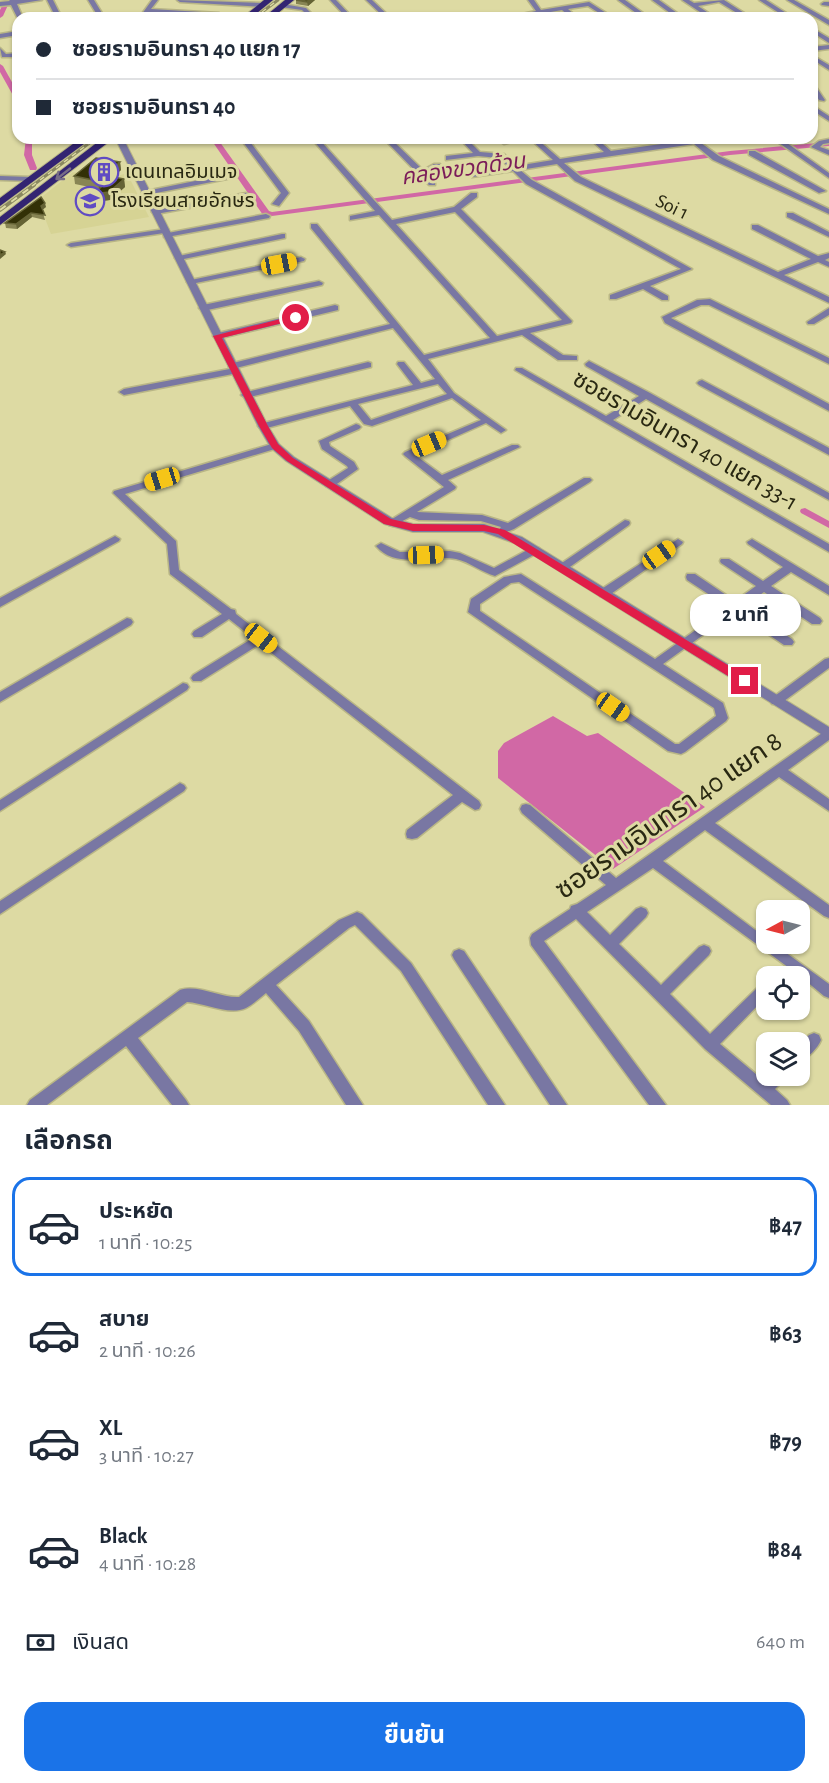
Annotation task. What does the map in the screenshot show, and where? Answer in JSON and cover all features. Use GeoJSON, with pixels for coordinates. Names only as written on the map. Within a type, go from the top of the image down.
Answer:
{"type":"FeatureCollection","features":[{"type":"Feature","properties":{"kind":"main road"},"geometry":{"type":"LineString","coordinates":[[0,203],[79,144]]}},
{"type":"Feature","properties":{"kind":"main road"},"geometry":{"type":"LineString","coordinates":[[0,222],[101,144]]}},
{"type":"Feature","properties":{"kind":"street"},"geometry":{"type":"LineString","coordinates":[[0,4],[26,0]]}},
{"type":"Feature","properties":{"kind":"street"},"geometry":{"type":"LineString","coordinates":[[12,2],[39,0]]}},
{"type":"Feature","properties":{"kind":"street"},"geometry":{"type":"LineString","coordinates":[[147,11],[155,0]]}},
{"type":"Feature","properties":{"kind":"street"},"geometry":{"type":"LineString","coordinates":[[180,0],[262,2]]}},
{"type":"Feature","properties":{"kind":"street"},"geometry":{"type":"LineString","coordinates":[[205,0],[262,2]]}},
{"type":"Feature","properties":{"kind":"street"},"geometry":{"type":"LineString","coordinates":[[333,0],[344,12]]}},
{"type":"Feature","properties":{"kind":"street"},"geometry":{"type":"LineString","coordinates":[[369,0],[382,12]]}},
{"type":"Feature","properties":{"kind":"street"},"geometry":{"type":"LineString","coordinates":[[621,0],[638,12]]}},
{"type":"Feature","properties":{"kind":"street"},"geometry":{"type":"LineString","coordinates":[[655,0],[672,12]]}},
{"type":"Feature","properties":{"kind":"street"},"geometry":{"type":"LineString","coordinates":[[685,0],[704,12]]}},
{"type":"Feature","properties":{"kind":"street"},"geometry":{"type":"LineString","coordinates":[[693,5],[721,0],[740,12]]}},
{"type":"Feature","properties":{"kind":"street"},"geometry":{"type":"LineString","coordinates":[[762,0],[781,12]]}},
{"type":"Feature","properties":{"kind":"street"},"geometry":{"type":"LineString","coordinates":[[790,0],[810,12]]}},
{"type":"Feature","properties":{"kind":"street"},"geometry":{"type":"LineString","coordinates":[[287,3],[307,12]]}},
{"type":"Feature","properties":{"kind":"street"},"geometry":{"type":"LineString","coordinates":[[545,12],[593,5],[603,12]]}},
{"type":"Feature","properties":{"kind":"street"},"geometry":{"type":"LineString","coordinates":[[562,8],[567,12]]}},
{"type":"Feature","properties":{"kind":"street"},"geometry":{"type":"LineString","coordinates":[[147,11],[165,12]]}},
{"type":"Feature","properties":{"kind":"street"},"geometry":{"type":"LineString","coordinates":[[0,50],[4,56],[12,55]]}},
{"type":"Feature","properties":{"kind":"street"},"geometry":{"type":"LineString","coordinates":[[822,143],[829,153]]}},
{"type":"Feature","properties":{"kind":"street"},"geometry":{"type":"LineString","coordinates":[[122,144],[246,395],[275,446],[290,459],[393,523],[413,528],[506,529],[587,480]]}},
{"type":"Feature","properties":{"kind":"street"},"geometry":{"type":"LineString","coordinates":[[248,144],[285,193],[283,199],[276,204]]}},
{"type":"Feature","properties":{"kind":"street"},"geometry":{"type":"LineString","coordinates":[[319,144],[496,340]]}},
{"type":"Feature","properties":{"kind":"street"},"geometry":{"type":"LineString","coordinates":[[392,144],[432,183]]}},
{"type":"Feature","properties":{"kind":"street"},"geometry":{"type":"LineString","coordinates":[[468,144],[478,153]]}},
{"type":"Feature","properties":{"kind":"street","name":"Soi 1"},"geometry":{"type":"LineString","coordinates":[[538,144],[571,175],[829,300]]}},
{"type":"Feature","properties":{"kind":"street"},"geometry":{"type":"LineString","coordinates":[[599,144],[609,153]]}},
{"type":"Feature","properties":{"kind":"street"},"geometry":{"type":"LineString","coordinates":[[475,175],[670,144]]}},
{"type":"Feature","properties":{"kind":"street"},"geometry":{"type":"LineString","coordinates":[[698,144],[716,158],[829,212]]}},
{"type":"Feature","properties":{"kind":"street"},"geometry":{"type":"LineString","coordinates":[[782,144],[827,173]]}},
{"type":"Feature","properties":{"kind":"street"},"geometry":{"type":"LineString","coordinates":[[449,158],[478,153],[499,155],[526,180],[683,265],[687,270],[613,297]]}},
{"type":"Feature","properties":{"kind":"street"},"geometry":{"type":"LineString","coordinates":[[752,153],[825,190]]}},
{"type":"Feature","properties":{"kind":"street"},"geometry":{"type":"LineString","coordinates":[[422,173],[437,166]]}},
{"type":"Feature","properties":{"kind":"street"},"geometry":{"type":"LineString","coordinates":[[146,193],[234,175]]}},
{"type":"Feature","properties":{"kind":"street"},"geometry":{"type":"LineString","coordinates":[[0,178],[31,179]]}},
{"type":"Feature","properties":{"kind":"street"},"geometry":{"type":"LineString","coordinates":[[804,199],[825,190]]}},
{"type":"Feature","properties":{"kind":"street"},"geometry":{"type":"LineString","coordinates":[[156,212],[246,195]]}},
{"type":"Feature","properties":{"kind":"street"},"geometry":{"type":"LineString","coordinates":[[391,223],[457,209],[474,195]]}},
{"type":"Feature","properties":{"kind":"street"},"geometry":{"type":"LineString","coordinates":[[423,358],[567,323],[567,319],[457,209]]}},
{"type":"Feature","properties":{"kind":"street"},"geometry":{"type":"LineString","coordinates":[[353,218],[380,212]]}},
{"type":"Feature","properties":{"kind":"street"},"geometry":{"type":"LineString","coordinates":[[790,215],[829,235]]}},
{"type":"Feature","properties":{"kind":"street"},"geometry":{"type":"LineString","coordinates":[[71,245],[166,233],[266,216]]}},
{"type":"Feature","properties":{"kind":"street"},"geometry":{"type":"LineString","coordinates":[[314,226],[450,392]]}},
{"type":"Feature","properties":{"kind":"street"},"geometry":{"type":"LineString","coordinates":[[755,227],[829,265]]}},
{"type":"Feature","properties":{"kind":"street"},"geometry":{"type":"LineString","coordinates":[[179,258],[282,236]]}},
{"type":"Feature","properties":{"kind":"street"},"geometry":{"type":"LineString","coordinates":[[684,242],[696,236]]}},
{"type":"Feature","properties":{"kind":"street"},"geometry":{"type":"LineString","coordinates":[[778,275],[829,255]]}},
{"type":"Feature","properties":{"kind":"street"},"geometry":{"type":"LineString","coordinates":[[191,282],[301,260]]}},
{"type":"Feature","properties":{"kind":"street"},"geometry":{"type":"LineString","coordinates":[[203,308],[319,283]]}},
{"type":"Feature","properties":{"kind":"street"},"geometry":{"type":"LineString","coordinates":[[644,286],[665,298]]}},
{"type":"Feature","properties":{"kind":"street"},"geometry":{"type":"LineString","coordinates":[[829,361],[710,302],[700,302],[666,317],[668,321],[829,408]]}},
{"type":"Feature","properties":{"kind":"street"},"geometry":{"type":"LineString","coordinates":[[217,336],[335,308]]}},
{"type":"Feature","properties":{"kind":"street"},"geometry":{"type":"LineString","coordinates":[[811,322],[829,311]]}},
{"type":"Feature","properties":{"kind":"street"},"geometry":{"type":"LineString","coordinates":[[124,392],[233,368],[395,326]]}},
{"type":"Feature","properties":{"kind":"street"},"geometry":{"type":"LineString","coordinates":[[524,333],[561,358],[574,358]]}},
{"type":"Feature","properties":{"kind":"street"},"geometry":{"type":"LineString","coordinates":[[401,364],[419,387]]}},
{"type":"Feature","properties":{"kind":"street"},"geometry":{"type":"LineString","coordinates":[[590,364],[829,497]]}},
{"type":"Feature","properties":{"kind":"street"},"geometry":{"type":"LineString","coordinates":[[246,395],[368,365]]}},
{"type":"Feature","properties":{"kind":"street","name":"ซอยรามอินทรา 40 แยก 33-1"},"geometry":{"type":"LineString","coordinates":[[519,370],[829,549]]}},
{"type":"Feature","properties":{"kind":"street"},"geometry":{"type":"LineString","coordinates":[[263,426],[435,382]]}},
{"type":"Feature","properties":{"kind":"street"},"geometry":{"type":"LineString","coordinates":[[702,383],[829,452]]}},
{"type":"Feature","properties":{"kind":"street"},"geometry":{"type":"LineString","coordinates":[[353,404],[367,422],[372,423],[453,395],[501,430]]}},
{"type":"Feature","properties":{"kind":"street"},"geometry":{"type":"LineString","coordinates":[[607,420],[647,395]]}},
{"type":"Feature","properties":{"kind":"street"},"geometry":{"type":"LineString","coordinates":[[393,523],[451,487],[408,454],[482,422]]}},
{"type":"Feature","properties":{"kind":"street"},"geometry":{"type":"LineString","coordinates":[[330,484],[353,469],[351,464],[325,447],[324,441],[356,427]]}},
{"type":"Feature","properties":{"kind":"street"},"geometry":{"type":"LineString","coordinates":[[275,446],[118,493],[172,543],[174,571],[231,613],[475,805]]}},
{"type":"Feature","properties":{"kind":"street"},"geometry":{"type":"LineString","coordinates":[[442,479],[515,447]]}},
{"type":"Feature","properties":{"kind":"street"},"geometry":{"type":"LineString","coordinates":[[410,513],[419,517],[482,518],[506,529],[535,550],[829,734]]}},
{"type":"Feature","properties":{"kind":"street"},"geometry":{"type":"LineString","coordinates":[[562,567],[625,523]]}},
{"type":"Feature","properties":{"kind":"street"},"geometry":{"type":"LineString","coordinates":[[0,603],[116,539]]}},
{"type":"Feature","properties":{"kind":"street"},"geometry":{"type":"LineString","coordinates":[[604,593],[678,542]]}},
{"type":"Feature","properties":{"kind":"street"},"geometry":{"type":"LineString","coordinates":[[752,542],[829,591]]}},
{"type":"Feature","properties":{"kind":"street"},"geometry":{"type":"LineString","coordinates":[[381,546],[392,554],[404,556],[460,556],[495,572],[535,550]]}},
{"type":"Feature","properties":{"kind":"street"},"geometry":{"type":"LineString","coordinates":[[725,561],[816,621]]}},
{"type":"Feature","properties":{"kind":"street"},"geometry":{"type":"LineString","coordinates":[[656,664],[790,567]]}},
{"type":"Feature","properties":{"kind":"street"},"geometry":{"type":"LineString","coordinates":[[691,577],[788,642]]}},
{"type":"Feature","properties":{"kind":"street"},"geometry":{"type":"LineString","coordinates":[[521,578],[656,664],[723,711],[722,718],[681,749],[672,748],[474,612],[473,607],[475,602],[508,580],[521,578]]}},
{"type":"Feature","properties":{"kind":"street"},"geometry":{"type":"LineString","coordinates":[[198,634],[231,613]]}},
{"type":"Feature","properties":{"kind":"street"},"geometry":{"type":"LineString","coordinates":[[0,698],[127,622]]}},
{"type":"Feature","properties":{"kind":"street"},"geometry":{"type":"LineString","coordinates":[[197,678],[261,638]]}},
{"type":"Feature","properties":{"kind":"street"},"geometry":{"type":"LineString","coordinates":[[776,701],[829,662]]}},
{"type":"Feature","properties":{"kind":"street"},"geometry":{"type":"LineString","coordinates":[[0,806],[183,687]]}},
{"type":"Feature","properties":{"kind":"street","name":"ซอยรามอินทรา 40 แยก 8"},"geometry":{"type":"LineString","coordinates":[[658,1105],[538,945],[537,938],[706,824],[829,734]]}},
{"type":"Feature","properties":{"kind":"street"},"geometry":{"type":"LineString","coordinates":[[778,770],[829,806]]}},
{"type":"Feature","properties":{"kind":"street"},"geometry":{"type":"LineString","coordinates":[[0,908],[180,788]]}},
{"type":"Feature","properties":{"kind":"street"},"geometry":{"type":"LineString","coordinates":[[411,834],[463,794]]}},
{"type":"Feature","properties":{"kind":"street"},"geometry":{"type":"LineString","coordinates":[[526,809],[615,885]]}},
{"type":"Feature","properties":{"kind":"street"},"geometry":{"type":"LineString","coordinates":[[706,824],[829,912]]}},
{"type":"Feature","properties":{"kind":"street"},"geometry":{"type":"LineString","coordinates":[[653,861],[829,992]]}},
{"type":"Feature","properties":{"kind":"street"},"geometry":{"type":"LineString","coordinates":[[576,910],[710,1044],[782,1105]]}},
{"type":"Feature","properties":{"kind":"street"},"geometry":{"type":"LineString","coordinates":[[610,944],[641,913]]}},
{"type":"Feature","properties":{"kind":"street"},"geometry":{"type":"LineString","coordinates":[[35,1105],[185,995],[197,995],[232,1004],[242,1003],[344,924],[357,918],[406,968],[497,1105]]}},
{"type":"Feature","properties":{"kind":"street"},"geometry":{"type":"LineString","coordinates":[[660,994],[704,951]]}},
{"type":"Feature","properties":{"kind":"street"},"geometry":{"type":"LineString","coordinates":[[459,955],[559,1105]]}},
{"type":"Feature","properties":{"kind":"street"},"geometry":{"type":"LineString","coordinates":[[267,984],[304,1026],[355,1105]]}},
{"type":"Feature","properties":{"kind":"street"},"geometry":{"type":"LineString","coordinates":[[710,1044],[756,998]]}},
{"type":"Feature","properties":{"kind":"street"},"geometry":{"type":"LineString","coordinates":[[128,1037],[181,1105]]}},
{"type":"Feature","properties":{"kind":"street"},"geometry":{"type":"LineString","coordinates":[[810,1044],[814,1040]]}},
{"type":"Feature","properties":{"kind":"street"},"geometry":{"type":"LineString","coordinates":[[764,1089],[767,1086]]}},
{"type":"Feature","properties":{"kind":"shaded area","name":"โรงเรียนสายอักษร"},"geometry":{"type":"Polygon","coordinates":[[[73,172],[108,179],[127,173],[149,217],[51,234],[38,200],[73,172]]]}},
{"type":"Feature","properties":{"kind":"shaded area"},"geometry":{"type":"Polygon","coordinates":[[[553,716],[587,736],[598,733],[705,807],[613,869],[498,778],[498,751],[504,743],[553,716]]]}},
{"type":"Feature","properties":{"kind":"building"},"geometry":{"type":"Polygon","coordinates":[[[96,158],[120,162],[98,181],[74,176],[96,158]]]}},
{"type":"Feature","properties":{"kind":"building"},"geometry":{"type":"Polygon","coordinates":[[[113,177],[124,179],[109,192],[93,194],[113,177]]]}},
{"type":"Feature","properties":{"kind":"building"},"geometry":{"type":"Polygon","coordinates":[[[41,197],[45,203],[41,206],[45,215],[31,213],[16,224],[5,223],[41,197]]]}},
{"type":"Feature","properties":{"kind":"waterway"},"geometry":{"type":"LineString","coordinates":[[0,16],[5,5]]}},
{"type":"Feature","properties":{"kind":"waterway"},"geometry":{"type":"LineString","coordinates":[[0,66],[12,88]]}},
{"type":"Feature","properties":{"kind":"waterway"},"geometry":{"type":"LineString","coordinates":[[29,144],[28,155],[33,168]]}},
{"type":"Feature","properties":{"kind":"waterway","name":"คลองขวดด้วน"},"geometry":{"type":"LineString","coordinates":[[217,144],[266,213],[272,214],[730,153],[829,144]]}},
{"type":"Feature","properties":{"kind":"waterway"},"geometry":{"type":"LineString","coordinates":[[805,511],[829,525]]}},
{"type":"Feature","properties":{"kind":"railway"},"geometry":{"type":"LineString","coordinates":[[262,12],[278,0]]}},
{"type":"Feature","properties":{"kind":"railway"},"geometry":{"type":"LineString","coordinates":[[32,186],[88,144]]}},
{"type":"Feature","properties":{"kind":"railway"},"geometry":{"type":"LineString","coordinates":[[0,210],[34,185]]}},
{"type":"Feature","properties":{"kind":"place","name":"เดนเทลอิมเมจ"},"geometry":{"type":"Point","coordinates":[104,172]}},
{"type":"Feature","properties":{"kind":"place","name":"โรงเรียนสายอักษร"},"geometry":{"type":"Point","coordinates":[90,201]}},
{"type":"Feature","properties":{"kind":"route"},"geometry":{"type":"LineString","coordinates":[[296,318],[217,336],[263,426],[275,446],[290,459],[388,522],[413,528],[484,528],[501,532],[518,540],[745,681]]}}]}
